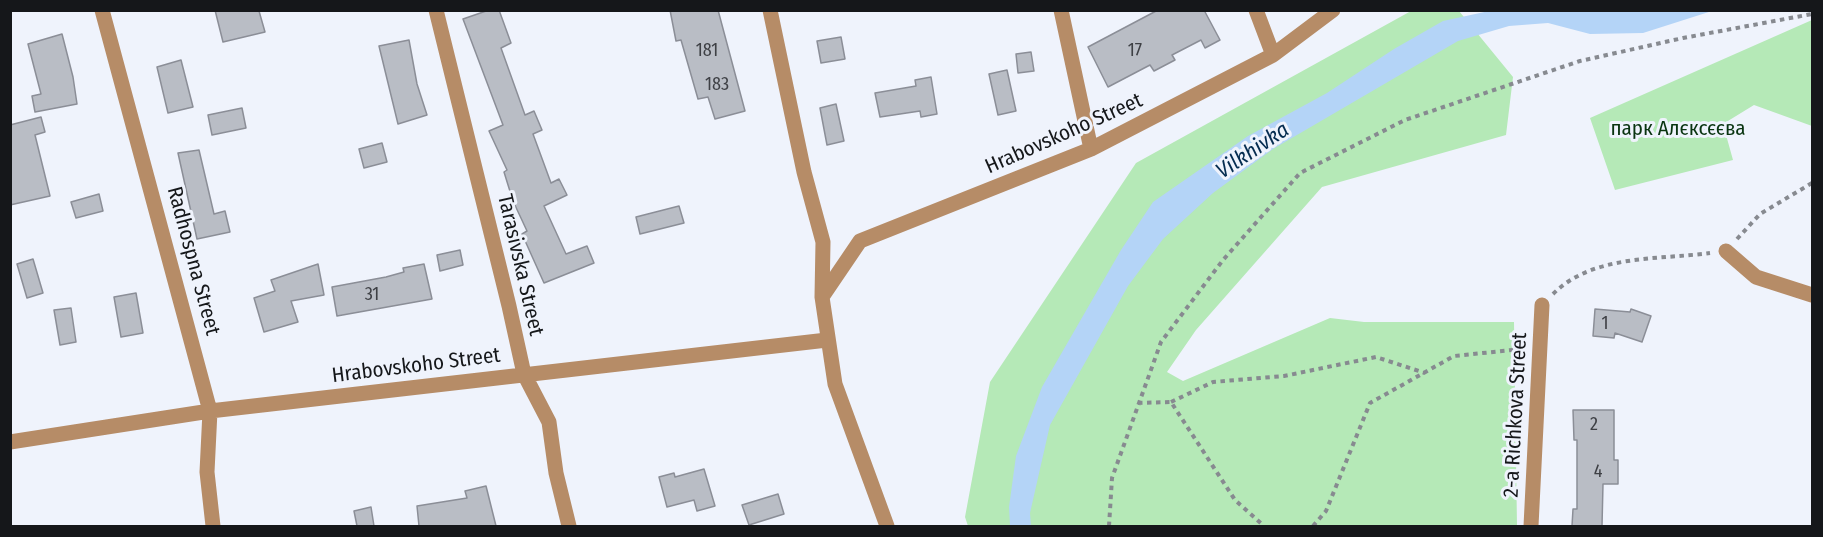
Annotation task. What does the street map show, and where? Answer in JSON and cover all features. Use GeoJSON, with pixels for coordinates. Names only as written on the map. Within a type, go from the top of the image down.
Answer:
{"type":"FeatureCollection","features":[{"type":"Feature","properties":{"kind":"street","name":"Radhospna Street"},"geometry":{"type":"LineString","coordinates":[[102,10],[210,411],[207,472],[213,526]]}},
{"type":"Feature","properties":{"kind":"street","name":"Tarasivska Street"},"geometry":{"type":"LineString","coordinates":[[436,10],[524,374],[549,422],[556,473],[569,526]]}},
{"type":"Feature","properties":{"kind":"street"},"geometry":{"type":"LineString","coordinates":[[770,10],[804,172],[824,242],[822,297],[835,384],[887,526]]}},
{"type":"Feature","properties":{"kind":"street"},"geometry":{"type":"LineString","coordinates":[[1061,10],[1091,149]]}},
{"type":"Feature","properties":{"kind":"street"},"geometry":{"type":"LineString","coordinates":[[1256,10],[1273,55]]}},
{"type":"Feature","properties":{"kind":"street","name":"Hrabovskoho Street"},"geometry":{"type":"LineString","coordinates":[[822,297],[860,241],[1091,149],[1273,55],[1333,10]]}},
{"type":"Feature","properties":{"kind":"street"},"geometry":{"type":"LineString","coordinates":[[1726,251],[1756,278],[1812,295]]}},
{"type":"Feature","properties":{"kind":"street","name":"2-a Richkova Street"},"geometry":{"type":"LineString","coordinates":[[1531,526],[1542,305]]}},
{"type":"Feature","properties":{"kind":"street","name":"Hrabovskoho Street"},"geometry":{"type":"LineString","coordinates":[[10,442],[210,411],[827,340]]}},
{"type":"Feature","properties":{"kind":"path"},"geometry":{"type":"LineString","coordinates":[[1109,526],[1112,478],[1161,342],[1223,260],[1300,173],[1405,120],[1580,61],[1683,38],[1812,14]]}},
{"type":"Feature","properties":{"kind":"path"},"geometry":{"type":"LineString","coordinates":[[1542,305],[1568,279],[1625,260],[1671,258],[1726,251],[1760,214],[1812,183]]}},
{"type":"Feature","properties":{"kind":"path"},"geometry":{"type":"LineString","coordinates":[[1313,526],[1326,511],[1370,403],[1454,356],[1521,351],[1541,325]]}},
{"type":"Feature","properties":{"kind":"path"},"geometry":{"type":"LineString","coordinates":[[1138,403],[1171,402],[1214,382],[1284,376],[1376,357],[1425,373]]}},
{"type":"Feature","properties":{"kind":"path"},"geometry":{"type":"LineString","coordinates":[[1171,402],[1235,500],[1264,526]]}},
{"type":"Feature","properties":{"kind":"green space"},"geometry":{"type":"Polygon","coordinates":[[[1411,11],[1459,11],[1513,77],[1506,135],[1322,187],[1196,330],[1167,372],[1183,381],[1330,318],[1364,322],[1514,322],[1517,526],[968,526],[965,517],[990,382],[1136,163],[1411,11]]]}},
{"type":"Feature","properties":{"kind":"green space","name":"парк Алєксєєва"},"geometry":{"type":"Polygon","coordinates":[[[1812,20],[1812,126],[1754,105],[1723,124],[1733,160],[1615,190],[1590,118],[1812,20]]]}},
{"type":"Feature","properties":{"kind":"water","name":"Vilkhivka"},"geometry":{"type":"Polygon","coordinates":[[[1489,11],[1712,11],[1643,33],[1590,34],[1548,23],[1509,26],[1458,41],[1273,149],[1213,193],[1163,239],[1128,286],[1050,425],[1030,513],[1031,526],[1010,526],[1009,507],[1016,456],[1042,387],[1121,250],[1153,202],[1248,136],[1327,93],[1394,49],[1443,21],[1489,11]]]}},
{"type":"Feature","properties":{"kind":"building"},"geometry":{"type":"Polygon","coordinates":[[[215,10],[259,11],[265,32],[223,42],[215,10]]]}},
{"type":"Feature","properties":{"kind":"building"},"geometry":{"type":"Polygon","coordinates":[[[489,10],[499,10],[511,43],[501,48],[525,115],[534,111],[542,130],[533,134],[551,183],[559,179],[567,195],[544,206],[566,254],[587,246],[594,263],[544,283],[522,234],[527,231],[513,201],[504,172],[507,170],[489,131],[503,125],[463,19],[489,10]]]}},
{"type":"Feature","properties":{"kind":"building"},"geometry":{"type":"Polygon","coordinates":[[[670,10],[718,10],[745,111],[715,119],[708,97],[698,99],[681,40],[676,41],[670,10]]]}},
{"type":"Feature","properties":{"kind":"building"},"geometry":{"type":"Polygon","coordinates":[[[1158,10],[1204,10],[1220,40],[1205,48],[1201,40],[1172,55],[1175,60],[1154,71],[1150,65],[1108,87],[1088,47],[1158,10]]]}},
{"type":"Feature","properties":{"kind":"building"},"geometry":{"type":"Polygon","coordinates":[[[62,34],[77,104],[35,112],[32,96],[41,94],[28,44],[62,34]]]}},
{"type":"Feature","properties":{"kind":"building"},"geometry":{"type":"Polygon","coordinates":[[[841,37],[845,59],[821,63],[817,41],[841,37]]]}},
{"type":"Feature","properties":{"kind":"building"},"geometry":{"type":"Polygon","coordinates":[[[409,40],[417,84],[427,115],[398,124],[379,46],[409,40]]]}},
{"type":"Feature","properties":{"kind":"building"},"geometry":{"type":"Polygon","coordinates":[[[1031,52],[1034,71],[1018,73],[1016,54],[1031,52]]]}},
{"type":"Feature","properties":{"kind":"building"},"geometry":{"type":"Polygon","coordinates":[[[181,60],[193,107],[168,113],[157,67],[181,60]]]}},
{"type":"Feature","properties":{"kind":"building"},"geometry":{"type":"Polygon","coordinates":[[[1007,70],[1016,111],[998,115],[989,74],[1007,70]]]}},
{"type":"Feature","properties":{"kind":"building"},"geometry":{"type":"Polygon","coordinates":[[[931,77],[937,114],[921,117],[920,111],[880,117],[875,93],[916,86],[915,80],[931,77]]]}},
{"type":"Feature","properties":{"kind":"building"},"geometry":{"type":"Polygon","coordinates":[[[836,104],[844,141],[827,145],[820,108],[836,104]]]}},
{"type":"Feature","properties":{"kind":"building"},"geometry":{"type":"Polygon","coordinates":[[[242,108],[246,128],[212,135],[208,115],[242,108]]]}},
{"type":"Feature","properties":{"kind":"building"},"geometry":{"type":"Polygon","coordinates":[[[41,117],[45,132],[35,135],[50,196],[10,205],[10,125],[41,117]]]}},
{"type":"Feature","properties":{"kind":"building"},"geometry":{"type":"Polygon","coordinates":[[[382,143],[387,162],[364,168],[359,149],[382,143]]]}},
{"type":"Feature","properties":{"kind":"building"},"geometry":{"type":"Polygon","coordinates":[[[199,150],[214,214],[225,211],[230,232],[197,239],[178,153],[199,150]]]}},
{"type":"Feature","properties":{"kind":"building"},"geometry":{"type":"Polygon","coordinates":[[[99,194],[103,211],[76,218],[71,202],[99,194]]]}},
{"type":"Feature","properties":{"kind":"building"},"geometry":{"type":"Polygon","coordinates":[[[679,206],[684,223],[640,234],[636,217],[679,206]]]}},
{"type":"Feature","properties":{"kind":"building"},"geometry":{"type":"Polygon","coordinates":[[[460,250],[463,265],[440,271],[437,255],[460,250]]]}},
{"type":"Feature","properties":{"kind":"building"},"geometry":{"type":"Polygon","coordinates":[[[33,259],[43,293],[27,298],[17,264],[33,259]]]}},
{"type":"Feature","properties":{"kind":"building"},"geometry":{"type":"Polygon","coordinates":[[[318,264],[324,295],[291,301],[298,322],[264,332],[254,298],[275,291],[271,280],[318,264]]]}},
{"type":"Feature","properties":{"kind":"building"},"geometry":{"type":"Polygon","coordinates":[[[424,264],[432,299],[337,316],[332,287],[386,277],[404,272],[403,268],[424,264]]]}},
{"type":"Feature","properties":{"kind":"building"},"geometry":{"type":"Polygon","coordinates":[[[136,293],[143,333],[121,337],[114,297],[136,293]]]}},
{"type":"Feature","properties":{"kind":"building"},"geometry":{"type":"Polygon","coordinates":[[[71,308],[76,342],[60,345],[54,310],[71,308]]]}},
{"type":"Feature","properties":{"kind":"building"},"geometry":{"type":"Polygon","coordinates":[[[1595,309],[1630,312],[1631,309],[1651,316],[1642,342],[1615,333],[1614,338],[1593,336],[1595,309]]]}},
{"type":"Feature","properties":{"kind":"building"},"geometry":{"type":"Polygon","coordinates":[[[1573,410],[1614,410],[1614,460],[1618,460],[1618,484],[1603,484],[1602,526],[1572,526],[1573,509],[1577,509],[1577,440],[1574,440],[1573,410]]]}},
{"type":"Feature","properties":{"kind":"building"},"geometry":{"type":"Polygon","coordinates":[[[704,469],[715,506],[697,511],[694,500],[667,507],[659,477],[674,473],[675,477],[704,469]]]}},
{"type":"Feature","properties":{"kind":"building"},"geometry":{"type":"Polygon","coordinates":[[[486,486],[496,526],[419,526],[417,506],[467,498],[465,491],[486,486]]]}},
{"type":"Feature","properties":{"kind":"building"},"geometry":{"type":"Polygon","coordinates":[[[778,494],[784,514],[749,525],[742,505],[778,494]]]}},
{"type":"Feature","properties":{"kind":"building"},"geometry":{"type":"Polygon","coordinates":[[[371,507],[374,526],[357,526],[354,511],[371,507]]]}}]}
